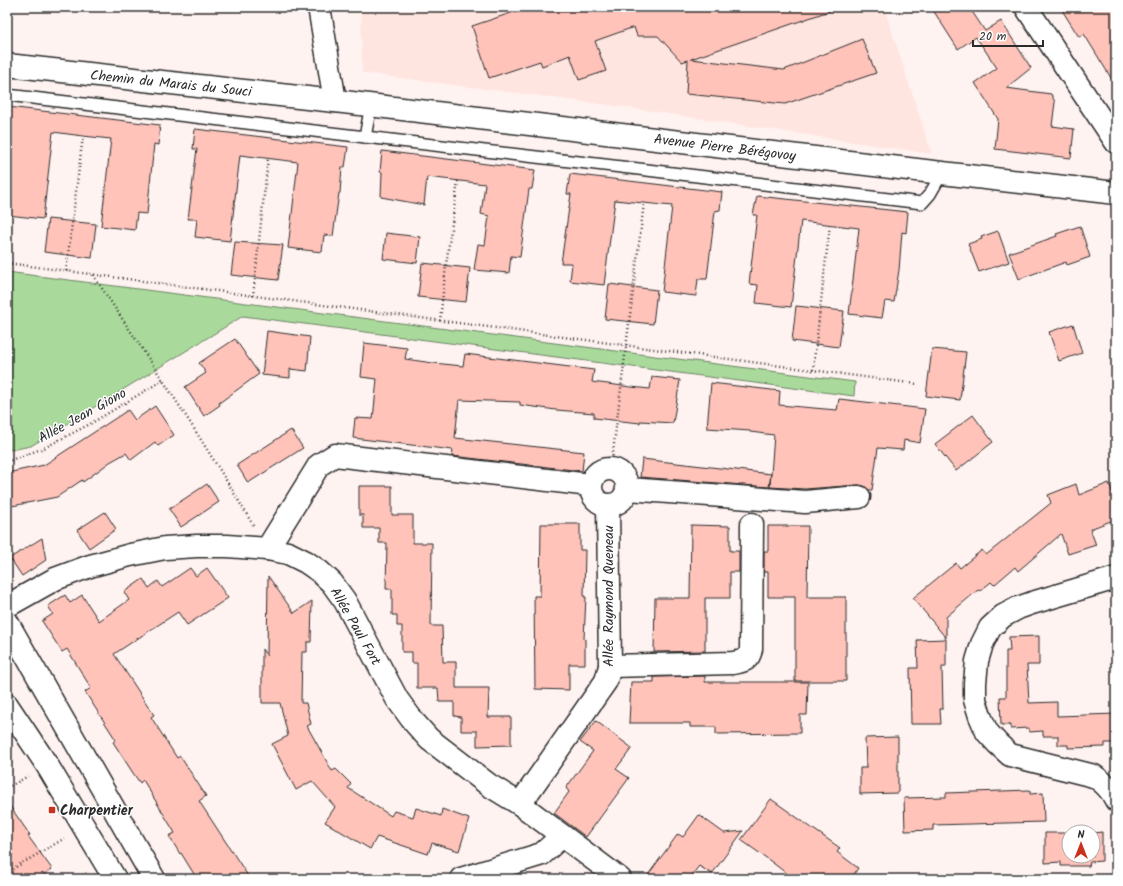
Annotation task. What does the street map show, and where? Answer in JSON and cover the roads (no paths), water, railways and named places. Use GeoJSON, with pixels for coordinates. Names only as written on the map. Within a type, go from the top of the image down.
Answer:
{"type":"FeatureCollection","features":[{"type":"Feature","properties":{"kind":"street"},"geometry":{"type":"LineString","coordinates":[[319,7],[335,101]]}},
{"type":"Feature","properties":{"kind":"street"},"geometry":{"type":"LineString","coordinates":[[1026,7],[1116,142]]}},
{"type":"Feature","properties":{"kind":"street","name":"Chemin du Marais du Souci"},"geometry":{"type":"LineString","coordinates":[[7,65],[335,101]]}},
{"type":"Feature","properties":{"kind":"street","name":"Avenue Pierre Bérégovoy"},"geometry":{"type":"LineString","coordinates":[[335,101],[942,174],[1116,193]]}},
{"type":"Feature","properties":{"kind":"street"},"geometry":{"type":"LineString","coordinates":[[268,549],[319,465],[335,455],[590,485]]}},
{"type":"Feature","properties":{"kind":"street"},"geometry":{"type":"LineString","coordinates":[[611,468],[621,472],[627,480],[628,489],[625,498],[617,504],[608,506],[599,503],[592,494],[590,485],[594,476],[602,470],[611,468]]}},
{"type":"Feature","properties":{"kind":"street"},"geometry":{"type":"LineString","coordinates":[[628,489],[805,502],[859,497]]}},
{"type":"Feature","properties":{"kind":"street","name":"Allée Raymond Queneau"},"geometry":{"type":"LineString","coordinates":[[520,804],[606,681],[610,666],[608,506]]}},
{"type":"Feature","properties":{"kind":"street"},"geometry":{"type":"LineString","coordinates":[[610,666],[733,664],[744,661],[750,656],[752,524]]}},
{"type":"Feature","properties":{"kind":"street","name":"Allée Paul Fort"},"geometry":{"type":"LineString","coordinates":[[7,606],[56,579],[90,566],[130,554],[165,548],[197,546],[227,546],[268,549],[288,553],[306,562],[332,583],[345,601],[397,698],[413,722],[429,739],[489,785],[520,804],[620,879]]}},
{"type":"Feature","properties":{"kind":"street"},"geometry":{"type":"LineString","coordinates":[[1116,578],[1018,608],[1004,616],[990,628],[982,644],[977,661],[975,683],[975,700],[987,732],[1010,755],[1094,776],[1104,783],[1116,800]]}},
{"type":"Feature","properties":{"kind":"street"},"geometry":{"type":"LineString","coordinates":[[7,622],[154,879]]}},
{"type":"Feature","properties":{"kind":"street"},"geometry":{"type":"LineString","coordinates":[[7,705],[47,765],[115,879]]}},
{"type":"Feature","properties":{"kind":"street"},"geometry":{"type":"LineString","coordinates":[[461,879],[542,854],[562,836]]}},
{"type":"Feature","properties":{"kind":"lane"},"geometry":{"type":"LineString","coordinates":[[7,95],[922,203],[930,194],[942,174]]}},
{"type":"Feature","properties":{"kind":"lane"},"geometry":{"type":"LineString","coordinates":[[365,137],[370,105]]}},
{"type":"Feature","properties":{"kind":"place","name":"Charpentier"},"geometry":{"type":"Point","coordinates":[52,810]}}]}
